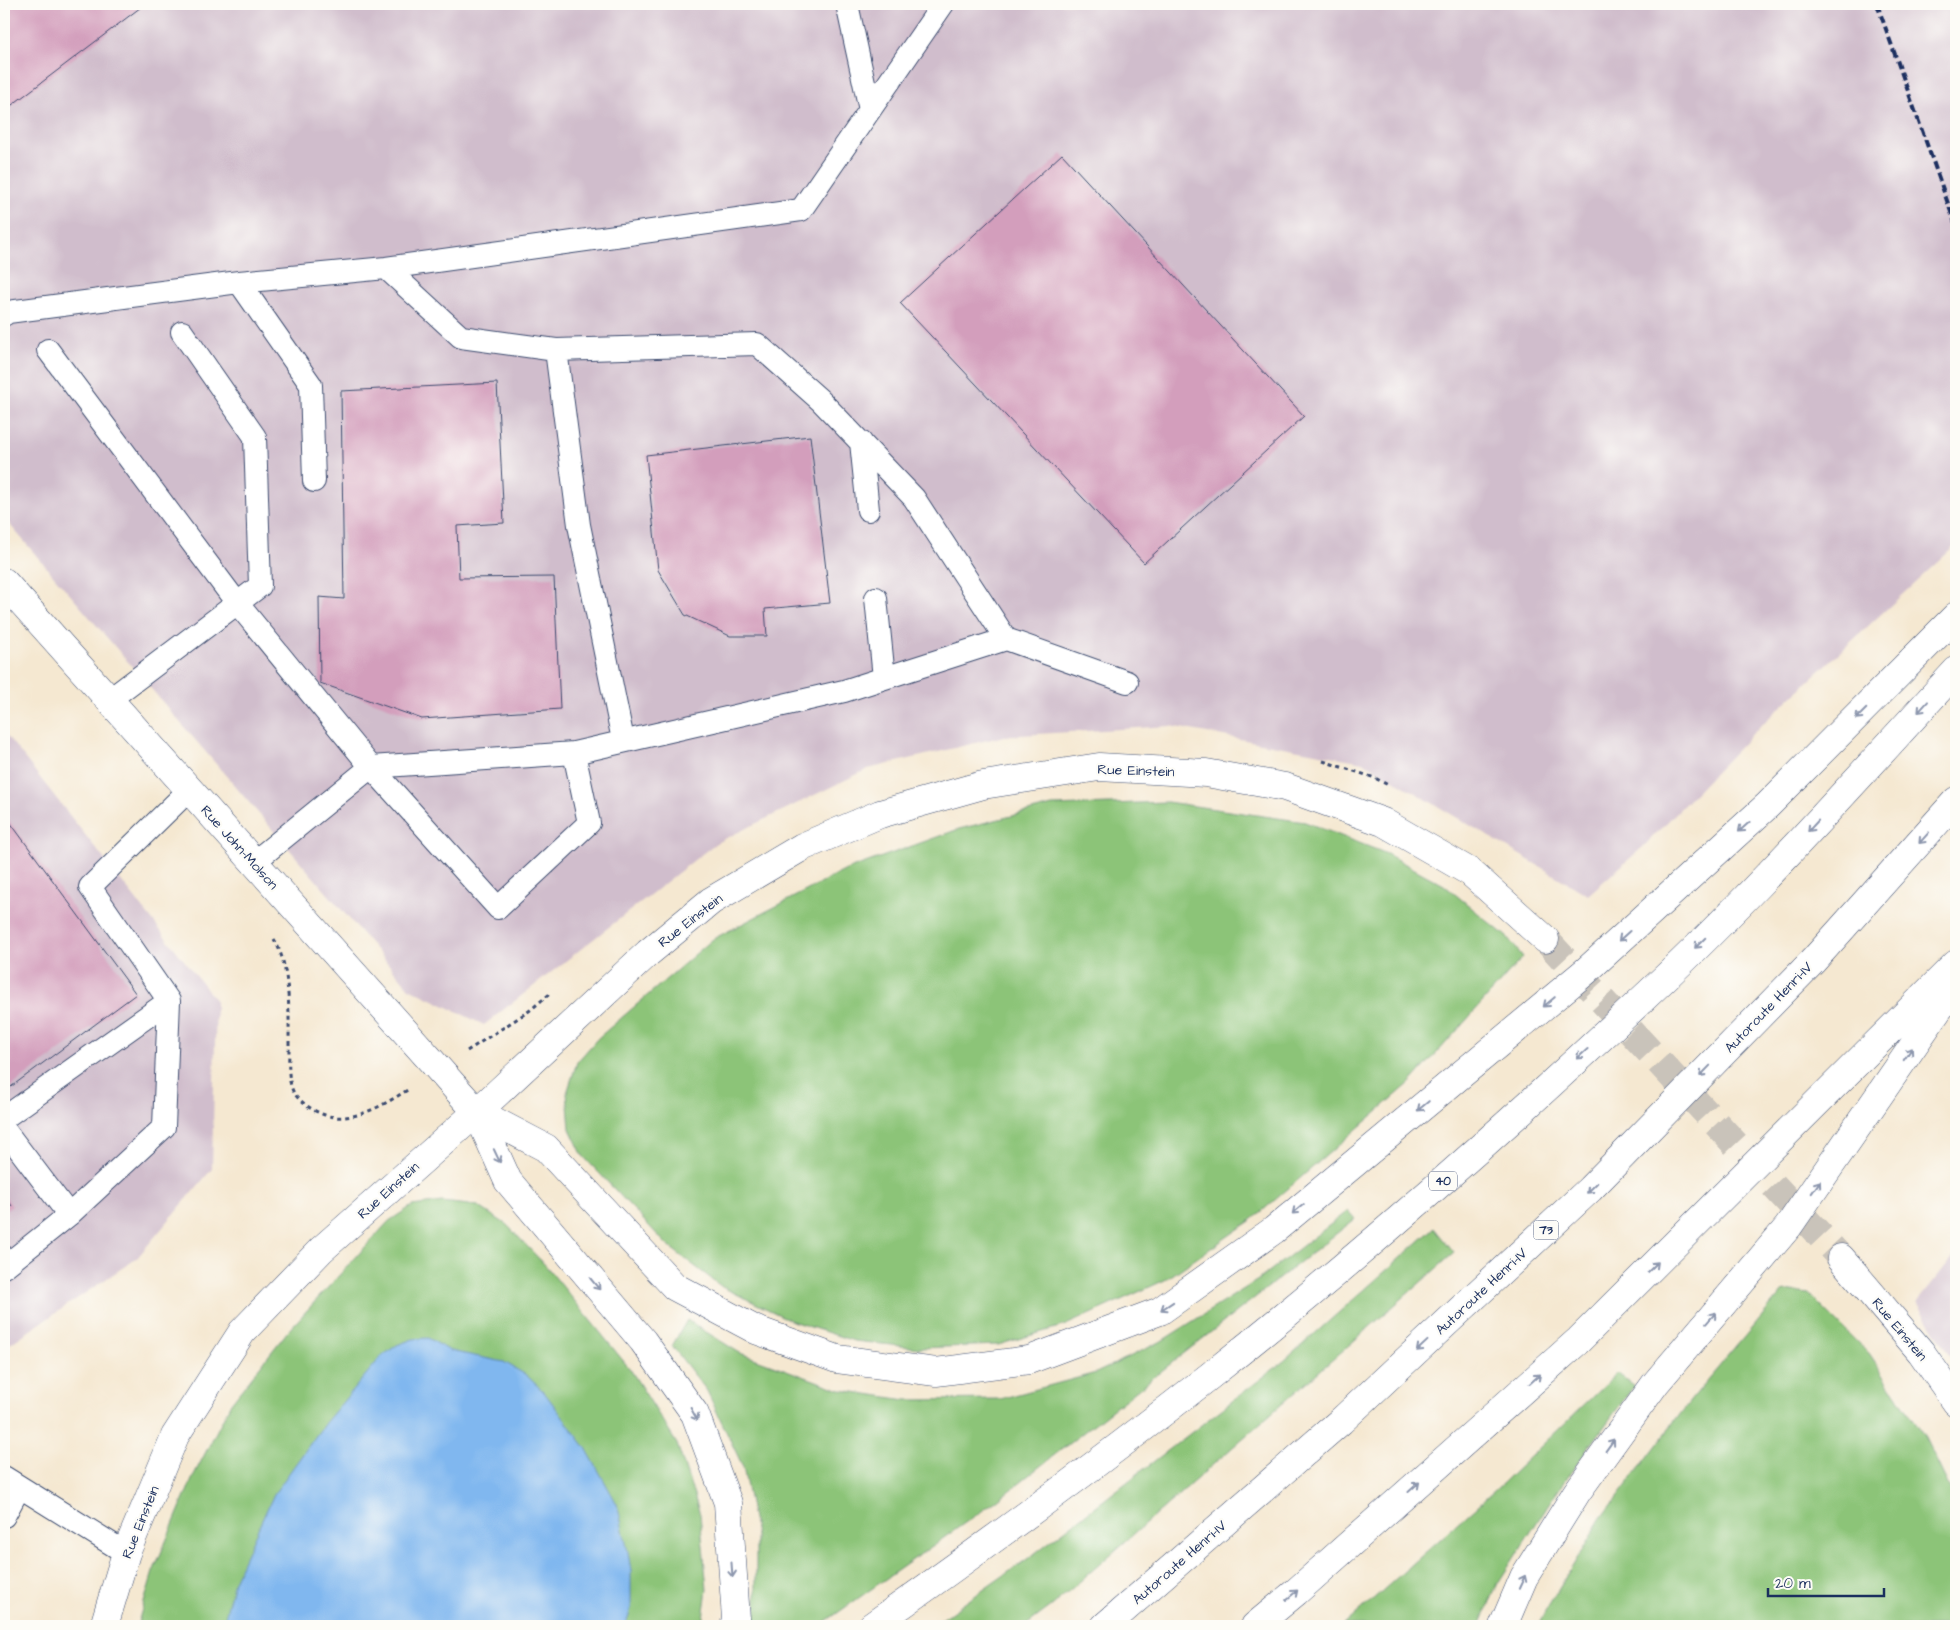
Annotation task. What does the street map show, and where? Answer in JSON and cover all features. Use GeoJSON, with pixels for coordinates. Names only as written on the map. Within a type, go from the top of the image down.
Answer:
{"type":"FeatureCollection","features":[{"type":"Feature","properties":{"kind":"main road","name":"Rue John-Molson"},"geometry":{"type":"LineString","coordinates":[[4,582],[476,1112]]}},
{"type":"Feature","properties":{"kind":"main road"},"geometry":{"type":"LineString","coordinates":[[476,1112],[546,1148],[675,1287],[756,1330],[837,1359],[936,1372],[1029,1360],[1160,1311],[1274,1230],[1586,972],[1768,805],[1956,616]]}},
{"type":"Feature","properties":{"kind":"main road","name":"40"},"geometry":{"type":"LineString","coordinates":[[872,1626],[998,1536],[1210,1375],[1292,1310],[1448,1176],[1667,976],[1782,860],[1956,671]]}},
{"type":"Feature","properties":{"kind":"main road","name":"Rue Einstein"},"geometry":{"type":"LineString","coordinates":[[104,1626],[126,1553],[176,1436],[242,1332],[321,1250],[476,1112],[648,953],[711,901],[802,847],[880,814],[983,785],[1099,768],[1206,774],[1285,787],[1383,822],[1462,867],[1545,939]]}},
{"type":"Feature","properties":{"kind":"main road","name":"Autoroute Henri-IV"},"geometry":{"type":"LineString","coordinates":[[1105,1626],[1341,1421],[1590,1189],[1812,961],[1956,801]]}},
{"type":"Feature","properties":{"kind":"main road"},"geometry":{"type":"LineString","coordinates":[[1255,1626],[1304,1586],[1579,1340],[1956,964]]}},
{"type":"Feature","properties":{"kind":"main road"},"geometry":{"type":"LineString","coordinates":[[1503,1626],[1524,1577],[1577,1492],[1655,1384],[1788,1227],[1956,984]]}},
{"type":"Feature","properties":{"kind":"main road"},"geometry":{"type":"LineString","coordinates":[[476,1112],[508,1181],[643,1341],[695,1414],[728,1503],[736,1619],[734,1626]]}},
{"type":"Feature","properties":{"kind":"main road","name":"Rue Einstein"},"geometry":{"type":"LineString","coordinates":[[1841,1258],[1921,1352],[1956,1402]]}},
{"type":"Feature","properties":{"kind":"lane"},"geometry":{"type":"LineString","coordinates":[[847,4],[870,110]]}},
{"type":"Feature","properties":{"kind":"lane"},"geometry":{"type":"LineString","coordinates":[[4,315],[8,312],[240,282],[386,268],[801,210],[943,4]]}},
{"type":"Feature","properties":{"kind":"lane"},"geometry":{"type":"LineString","coordinates":[[386,268],[461,337],[556,350],[757,344],[820,400],[914,498],[1006,639]]}},
{"type":"Feature","properties":{"kind":"lane"},"geometry":{"type":"LineString","coordinates":[[240,282],[311,385],[314,481]]}},
{"type":"Feature","properties":{"kind":"lane"},"geometry":{"type":"LineString","coordinates":[[109,700],[260,586],[255,437],[182,332]]}},
{"type":"Feature","properties":{"kind":"lane"},"geometry":{"type":"LineString","coordinates":[[48,350],[237,603],[371,767],[498,908],[589,823],[574,753]]}},
{"type":"Feature","properties":{"kind":"lane"},"geometry":{"type":"LineString","coordinates":[[556,350],[579,525],[623,740]]}},
{"type":"Feature","properties":{"kind":"lane"},"geometry":{"type":"LineString","coordinates":[[861,442],[868,510]]}},
{"type":"Feature","properties":{"kind":"lane"},"geometry":{"type":"LineString","coordinates":[[876,598],[884,678]]}},
{"type":"Feature","properties":{"kind":"lane"},"geometry":{"type":"LineString","coordinates":[[254,862],[371,767],[574,753],[623,740],[844,691],[1006,639],[1127,682]]}},
{"type":"Feature","properties":{"kind":"lane"},"geometry":{"type":"LineString","coordinates":[[4,1267],[69,1214],[164,1128],[169,1001],[90,887],[189,790]]}},
{"type":"Feature","properties":{"kind":"lane"},"geometry":{"type":"LineString","coordinates":[[4,1118],[169,1001]]}},
{"type":"Feature","properties":{"kind":"lane"},"geometry":{"type":"LineString","coordinates":[[4,1128],[69,1214]]}},
{"type":"Feature","properties":{"kind":"lane"},"geometry":{"type":"LineString","coordinates":[[4,1516],[11,1482],[126,1553]]}},
{"type":"Feature","properties":{"kind":"path"},"geometry":{"type":"LineString","coordinates":[[1320,760],[1375,778],[1390,786]]}},
{"type":"Feature","properties":{"kind":"path"},"geometry":{"type":"LineString","coordinates":[[269,933],[279,948],[284,965],[289,1026],[290,1073],[294,1092],[304,1104],[320,1113],[333,1117],[354,1115],[392,1100]]}},
{"type":"Feature","properties":{"kind":"path"},"geometry":{"type":"LineString","coordinates":[[500,1030],[558,988]]}},
{"type":"Feature","properties":{"kind":"shaded area"},"geometry":{"type":"Polygon","coordinates":[[[4,4],[1956,4],[1956,545],[1760,726],[1644,846],[1588,895],[1363,762],[1170,726],[1004,736],[868,769],[716,843],[484,1025],[409,988],[4,518],[4,4]]]}},
{"type":"Feature","properties":{"kind":"shaded area"},"geometry":{"type":"Polygon","coordinates":[[[4,732],[216,1001],[212,1169],[137,1258],[4,1348],[4,732]]]}},
{"type":"Feature","properties":{"kind":"shaded area"},"geometry":{"type":"Polygon","coordinates":[[[1956,1253],[1956,1365],[1917,1302],[1956,1253]]]}},
{"type":"Feature","properties":{"kind":"green space"},"geometry":{"type":"Polygon","coordinates":[[[1167,802],[1305,822],[1385,853],[1444,885],[1507,937],[1523,957],[1410,1083],[1253,1219],[1165,1280],[1066,1325],[998,1345],[919,1348],[854,1341],[792,1321],[722,1287],[667,1245],[583,1156],[570,1129],[567,1093],[577,1062],[598,1038],[713,939],[846,870],[959,829],[1052,806],[1167,802]]]}},
{"type":"Feature","properties":{"kind":"green space"},"geometry":{"type":"Polygon","coordinates":[[[442,1202],[478,1206],[507,1225],[546,1266],[630,1369],[677,1444],[700,1514],[707,1589],[702,1626],[137,1626],[153,1572],[194,1475],[231,1403],[288,1331],[389,1221],[412,1206],[442,1202]]]}},
{"type":"Feature","properties":{"kind":"green space"},"geometry":{"type":"Polygon","coordinates":[[[1348,1211],[1355,1219],[996,1501],[819,1626],[753,1626],[756,1610],[756,1535],[743,1467],[707,1391],[672,1346],[687,1320],[740,1353],[841,1390],[906,1400],[1000,1399],[1096,1373],[1160,1342],[1258,1280],[1348,1211]]]}},
{"type":"Feature","properties":{"kind":"green space"},"geometry":{"type":"Polygon","coordinates":[[[1434,1228],[1454,1253],[1053,1605],[1025,1626],[932,1626],[1030,1557],[1284,1361],[1434,1228]]]}},
{"type":"Feature","properties":{"kind":"green space"},"geometry":{"type":"Polygon","coordinates":[[[1783,1291],[1809,1294],[1869,1354],[1925,1437],[1956,1501],[1956,1626],[1538,1626],[1601,1519],[1691,1400],[1783,1291]]]}},
{"type":"Feature","properties":{"kind":"green space"},"geometry":{"type":"Polygon","coordinates":[[[1617,1373],[1634,1386],[1555,1494],[1498,1583],[1480,1626],[1343,1626],[1503,1483],[1617,1373]]]}},
{"type":"Feature","properties":{"kind":"water"},"geometry":{"type":"Polygon","coordinates":[[[428,1338],[450,1351],[504,1362],[526,1375],[544,1392],[586,1448],[617,1504],[628,1552],[631,1571],[631,1609],[625,1626],[223,1626],[234,1581],[274,1494],[325,1423],[381,1357],[397,1345],[413,1339],[428,1338]]]}},
{"type":"Feature","properties":{"kind":"building"},"geometry":{"type":"Polygon","coordinates":[[[4,4],[145,4],[4,111],[4,4]]]}},
{"type":"Feature","properties":{"kind":"building"},"geometry":{"type":"Polygon","coordinates":[[[1062,154],[1304,416],[1144,563],[900,303],[1062,154]]]}},
{"type":"Feature","properties":{"kind":"building"},"geometry":{"type":"Polygon","coordinates":[[[497,383],[504,523],[457,526],[459,578],[554,577],[560,709],[422,719],[320,683],[319,597],[344,599],[341,391],[497,383]]]}},
{"type":"Feature","properties":{"kind":"building"},"geometry":{"type":"Polygon","coordinates":[[[810,436],[830,603],[765,609],[767,636],[730,636],[685,615],[658,570],[646,455],[810,436]]]}},
{"type":"Feature","properties":{"kind":"building"},"geometry":{"type":"Polygon","coordinates":[[[4,814],[136,994],[4,1092],[4,814]]]}},
{"type":"Feature","properties":{"kind":"building"},"geometry":{"type":"Polygon","coordinates":[[[4,1195],[12,1206],[4,1212],[4,1195]]]}},
{"type":"Feature","properties":{"kind":"tunnel"},"geometry":{"type":"LineString","coordinates":[[1545,939],[1841,1258]]}},
{"type":"Feature","properties":{"kind":"railway"},"geometry":{"type":"LineString","coordinates":[[1877,4],[1956,226]]}}]}
